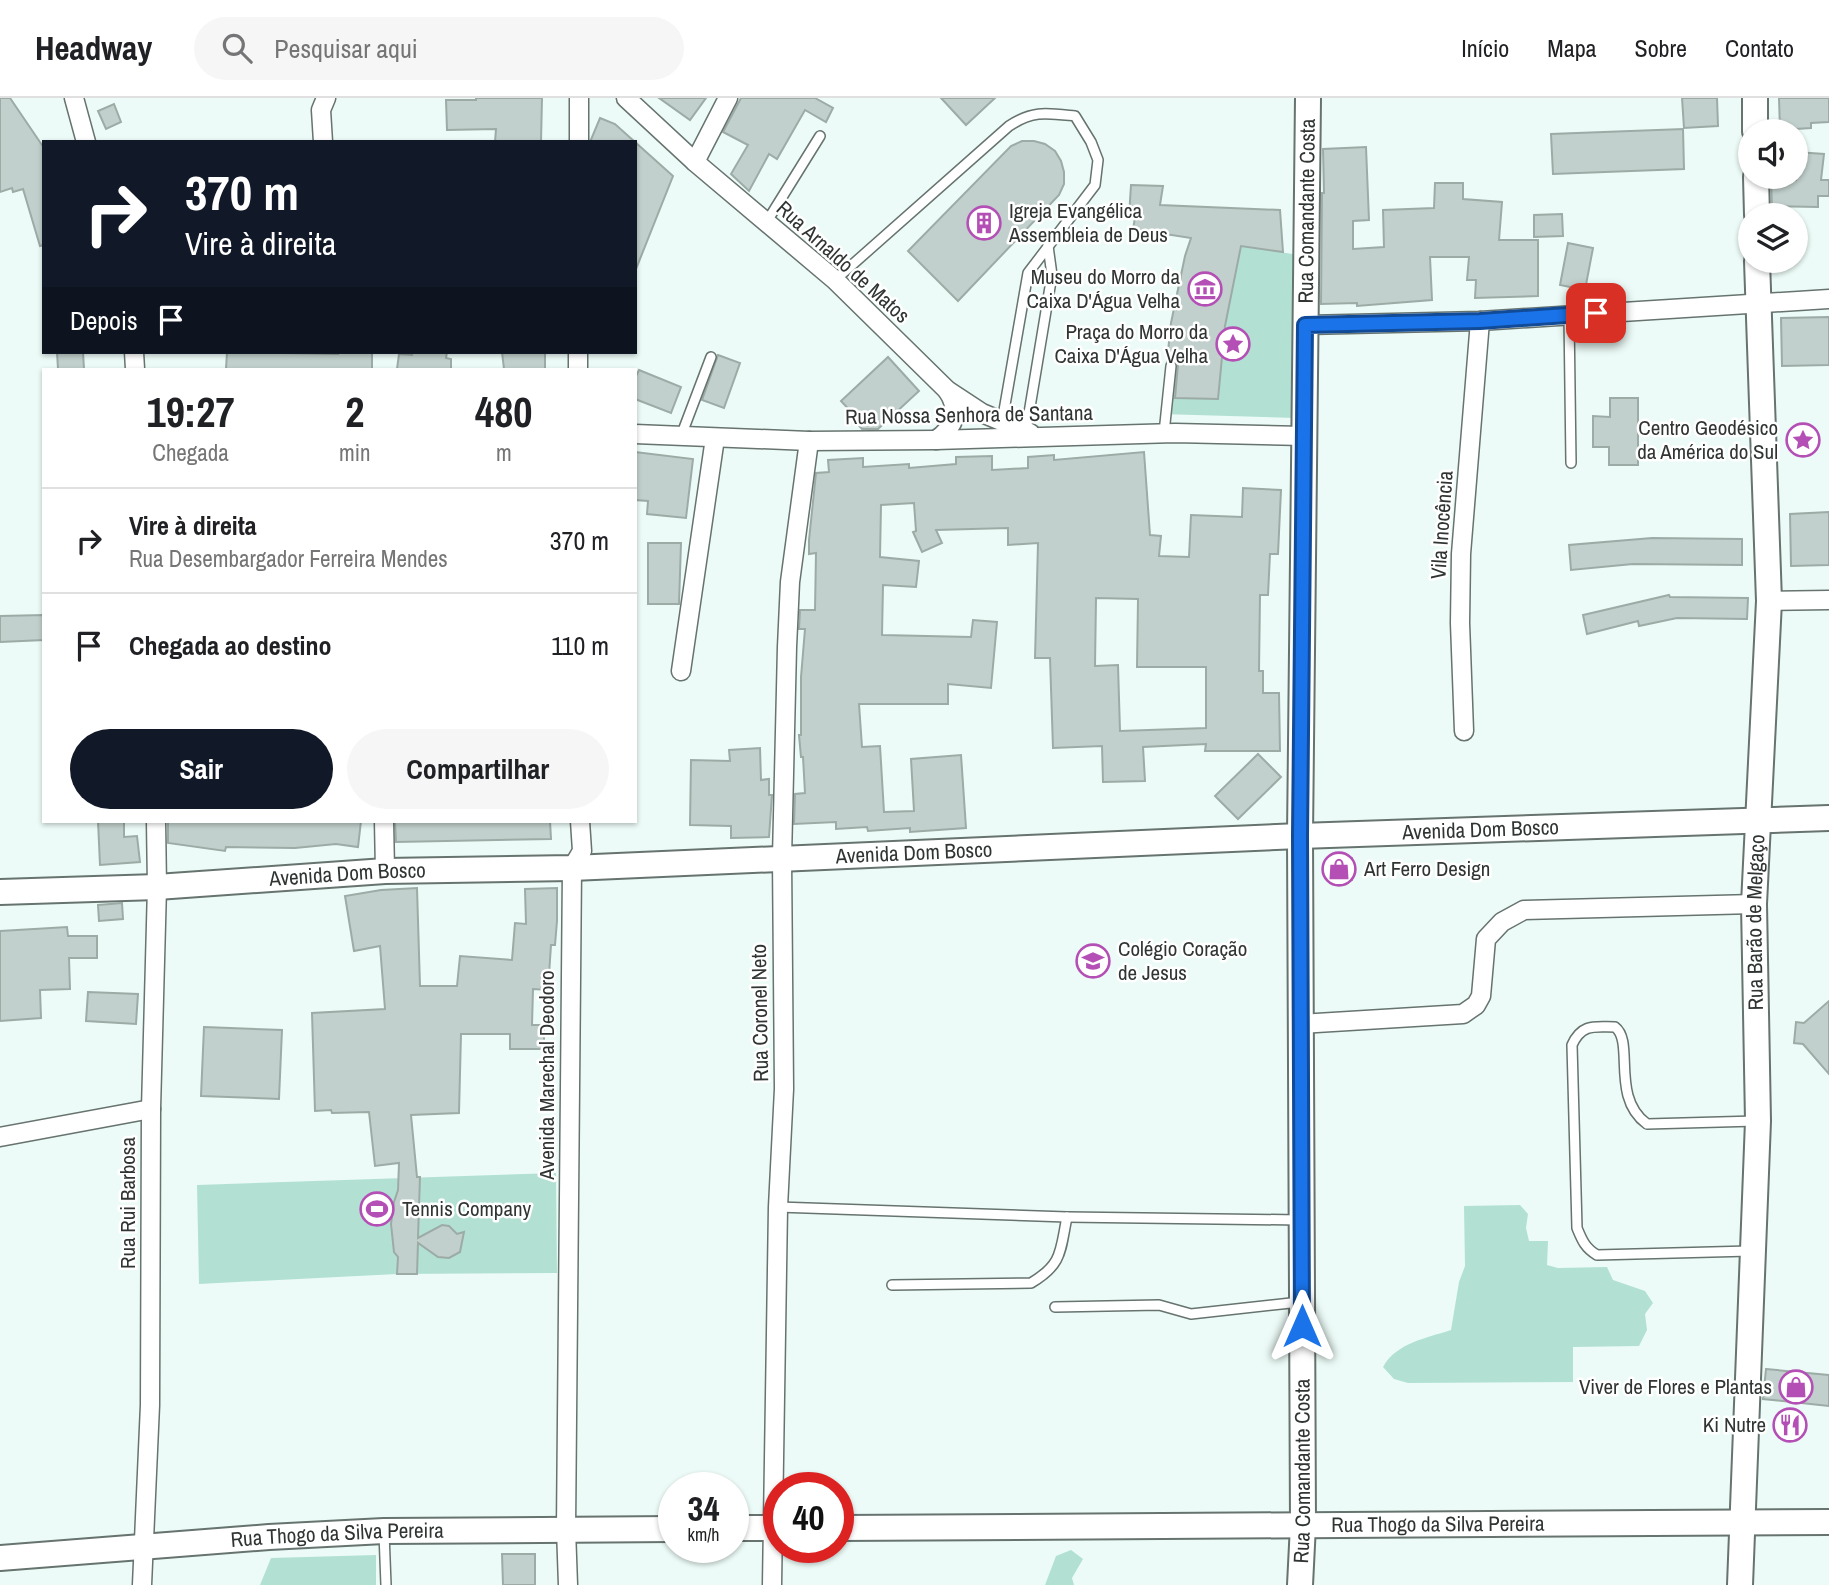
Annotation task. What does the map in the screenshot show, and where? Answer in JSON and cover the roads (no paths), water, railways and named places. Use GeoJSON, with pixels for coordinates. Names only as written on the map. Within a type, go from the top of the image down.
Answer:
{"type":"FeatureCollection","features":[{"type":"Feature","properties":{"kind":"street"},"geometry":{"type":"LineString","coordinates":[[74,98],[85,140]]}},
{"type":"Feature","properties":{"kind":"street"},"geometry":{"type":"LineString","coordinates":[[323,140],[321,110],[326,98]]}},
{"type":"Feature","properties":{"kind":"street"},"geometry":{"type":"LineString","coordinates":[[579,98],[579,140]]}},
{"type":"Feature","properties":{"kind":"street","name":"Rua Arnaldo de Matos"},"geometry":{"type":"LineString","coordinates":[[626,98],[695,162],[835,280],[947,390],[982,413],[1035,435]]}},
{"type":"Feature","properties":{"kind":"street"},"geometry":{"type":"LineString","coordinates":[[695,162],[728,98]]}},
{"type":"Feature","properties":{"kind":"street","name":"Rua Comandante Costa"},"geometry":{"type":"LineString","coordinates":[[1300,1585],[1303,1525],[1300,836],[1308,98]]}},
{"type":"Feature","properties":{"kind":"street"},"geometry":{"type":"LineString","coordinates":[[1755,98],[1755,119]]}},
{"type":"Feature","properties":{"kind":"street","name":"Rua Barão de Melgaço"},"geometry":{"type":"LineString","coordinates":[[1740,1585],[1758,1121],[1754,904],[1769,601],[1757,273]]}},
{"type":"Feature","properties":{"kind":"street"},"geometry":{"type":"LineString","coordinates":[[1305,325],[1480,321],[1829,299]]}},
{"type":"Feature","properties":{"kind":"street","name":"Vila Inocência"},"geometry":{"type":"LineString","coordinates":[[1464,732],[1460,623],[1461,554],[1480,321]]}},
{"type":"Feature","properties":{"kind":"street"},"geometry":{"type":"LineString","coordinates":[[936,440],[946,433],[954,420],[955,402],[947,390]]}},
{"type":"Feature","properties":{"kind":"street","name":"Rua Nossa Senhora de Santana"},"geometry":{"type":"LineString","coordinates":[[637,434],[809,441],[1164,433],[1304,436]]}},
{"type":"Feature","properties":{"kind":"street"},"geometry":{"type":"LineString","coordinates":[[681,671],[715,438]]}},
{"type":"Feature","properties":{"kind":"street","name":"Rua Coronel Neto"},"geometry":{"type":"LineString","coordinates":[[777,1472],[778,1207],[784,1089],[782,858],[790,582],[809,441]]}},
{"type":"Feature","properties":{"kind":"street"},"geometry":{"type":"LineString","coordinates":[[1769,601],[1829,600]]}},
{"type":"Feature","properties":{"kind":"street","name":"Avenida Dom Bosco"},"geometry":{"type":"LineString","coordinates":[[0,892],[157,887],[385,871],[572,868],[1300,836],[1829,818]]}},
{"type":"Feature","properties":{"kind":"street","name":"Rua Rui Barbosa"},"geometry":{"type":"LineString","coordinates":[[142,1585],[150,1405],[156,823]]}},
{"type":"Feature","properties":{"kind":"street"},"geometry":{"type":"LineString","coordinates":[[384,823],[385,871]]}},
{"type":"Feature","properties":{"kind":"street","name":"Avenida Marechal Deodoro"},"geometry":{"type":"LineString","coordinates":[[568,1585],[566,1529],[572,868],[582,851],[580,823]]}},
{"type":"Feature","properties":{"kind":"street"},"geometry":{"type":"LineString","coordinates":[[1300,1024],[1463,1014],[1476,1005],[1481,996],[1486,939],[1502,922],[1524,910],[1754,904]]}},
{"type":"Feature","properties":{"kind":"street"},"geometry":{"type":"LineString","coordinates":[[0,1137],[151,1109]]}},
{"type":"Feature","properties":{"kind":"street","name":"Rua Thogo da Silva Pereira"},"geometry":{"type":"LineString","coordinates":[[854,1528],[1829,1522]]}},
{"type":"Feature","properties":{"kind":"street","name":"Rua Thogo da Silva Pereira"},"geometry":{"type":"LineString","coordinates":[[0,1558],[384,1531],[658,1529]]}},
{"type":"Feature","properties":{"kind":"street","name":"Rua Coronel Neto"},"geometry":{"type":"LineString","coordinates":[[772,1585],[774,1563]]}},
{"type":"Feature","properties":{"kind":"lane"},"geometry":{"type":"LineString","coordinates":[[835,280],[1009,126],[1024,116],[1042,113],[1074,116],[1091,142],[1098,160],[1095,185],[1028,273],[1002,423]]}},
{"type":"Feature","properties":{"kind":"lane"},"geometry":{"type":"LineString","coordinates":[[766,223],[820,136]]}},
{"type":"Feature","properties":{"kind":"lane"},"geometry":{"type":"LineString","coordinates":[[1035,435],[1052,275],[1048,246]]}},
{"type":"Feature","properties":{"kind":"lane"},"geometry":{"type":"LineString","coordinates":[[1569,315],[1570,463]]}},
{"type":"Feature","properties":{"kind":"lane"},"geometry":{"type":"LineString","coordinates":[[681,436],[710,358]]}},
{"type":"Feature","properties":{"kind":"lane"},"geometry":{"type":"LineString","coordinates":[[1164,433],[1171,366]]}},
{"type":"Feature","properties":{"kind":"lane"},"geometry":{"type":"LineString","coordinates":[[1753,1251],[1597,1255],[1588,1250],[1577,1228],[1572,1045],[1576,1035],[1584,1028],[1615,1027],[1621,1031],[1624,1082],[1634,1115],[1647,1124],[1758,1121]]}},
{"type":"Feature","properties":{"kind":"lane"},"geometry":{"type":"LineString","coordinates":[[778,1207],[1067,1217],[1302,1220]]}},
{"type":"Feature","properties":{"kind":"lane"},"geometry":{"type":"LineString","coordinates":[[892,1286],[1031,1283],[1047,1273],[1057,1262],[1067,1217]]}},
{"type":"Feature","properties":{"kind":"lane"},"geometry":{"type":"LineString","coordinates":[[1055,1307],[1159,1305],[1192,1314],[1302,1301]]}},
{"type":"Feature","properties":{"kind":"lane"},"geometry":{"type":"LineString","coordinates":[[384,1531],[386,1585]]}},
{"type":"Feature","properties":{"kind":"place","name":"Igreja Evangélica Assembleia de Deus"},"geometry":{"type":"Point","coordinates":[984,223]}},
{"type":"Feature","properties":{"kind":"place","name":"Museu do Morro da Caixa D'Água Velha"},"geometry":{"type":"Point","coordinates":[1205,289]}},
{"type":"Feature","properties":{"kind":"place","name":"Praça do Morro da Caixa D'Água Velha"},"geometry":{"type":"Point","coordinates":[1233,344]}},
{"type":"Feature","properties":{"kind":"place","name":"Centro Geodésico da América do Sul"},"geometry":{"type":"Point","coordinates":[1803,440]}},
{"type":"Feature","properties":{"kind":"place","name":"Art Ferro Design"},"geometry":{"type":"Point","coordinates":[1339,869]}},
{"type":"Feature","properties":{"kind":"place","name":"Colégio Coração de Jesus"},"geometry":{"type":"Point","coordinates":[1093,961]}},
{"type":"Feature","properties":{"kind":"place","name":"Tennis Company"},"geometry":{"type":"Point","coordinates":[377,1209]}},
{"type":"Feature","properties":{"kind":"place","name":"Viver de Flores e Plantas"},"geometry":{"type":"Point","coordinates":[1796,1387]}},
{"type":"Feature","properties":{"kind":"place","name":"Ki Nutre"},"geometry":{"type":"Point","coordinates":[1790,1425]}}]}
